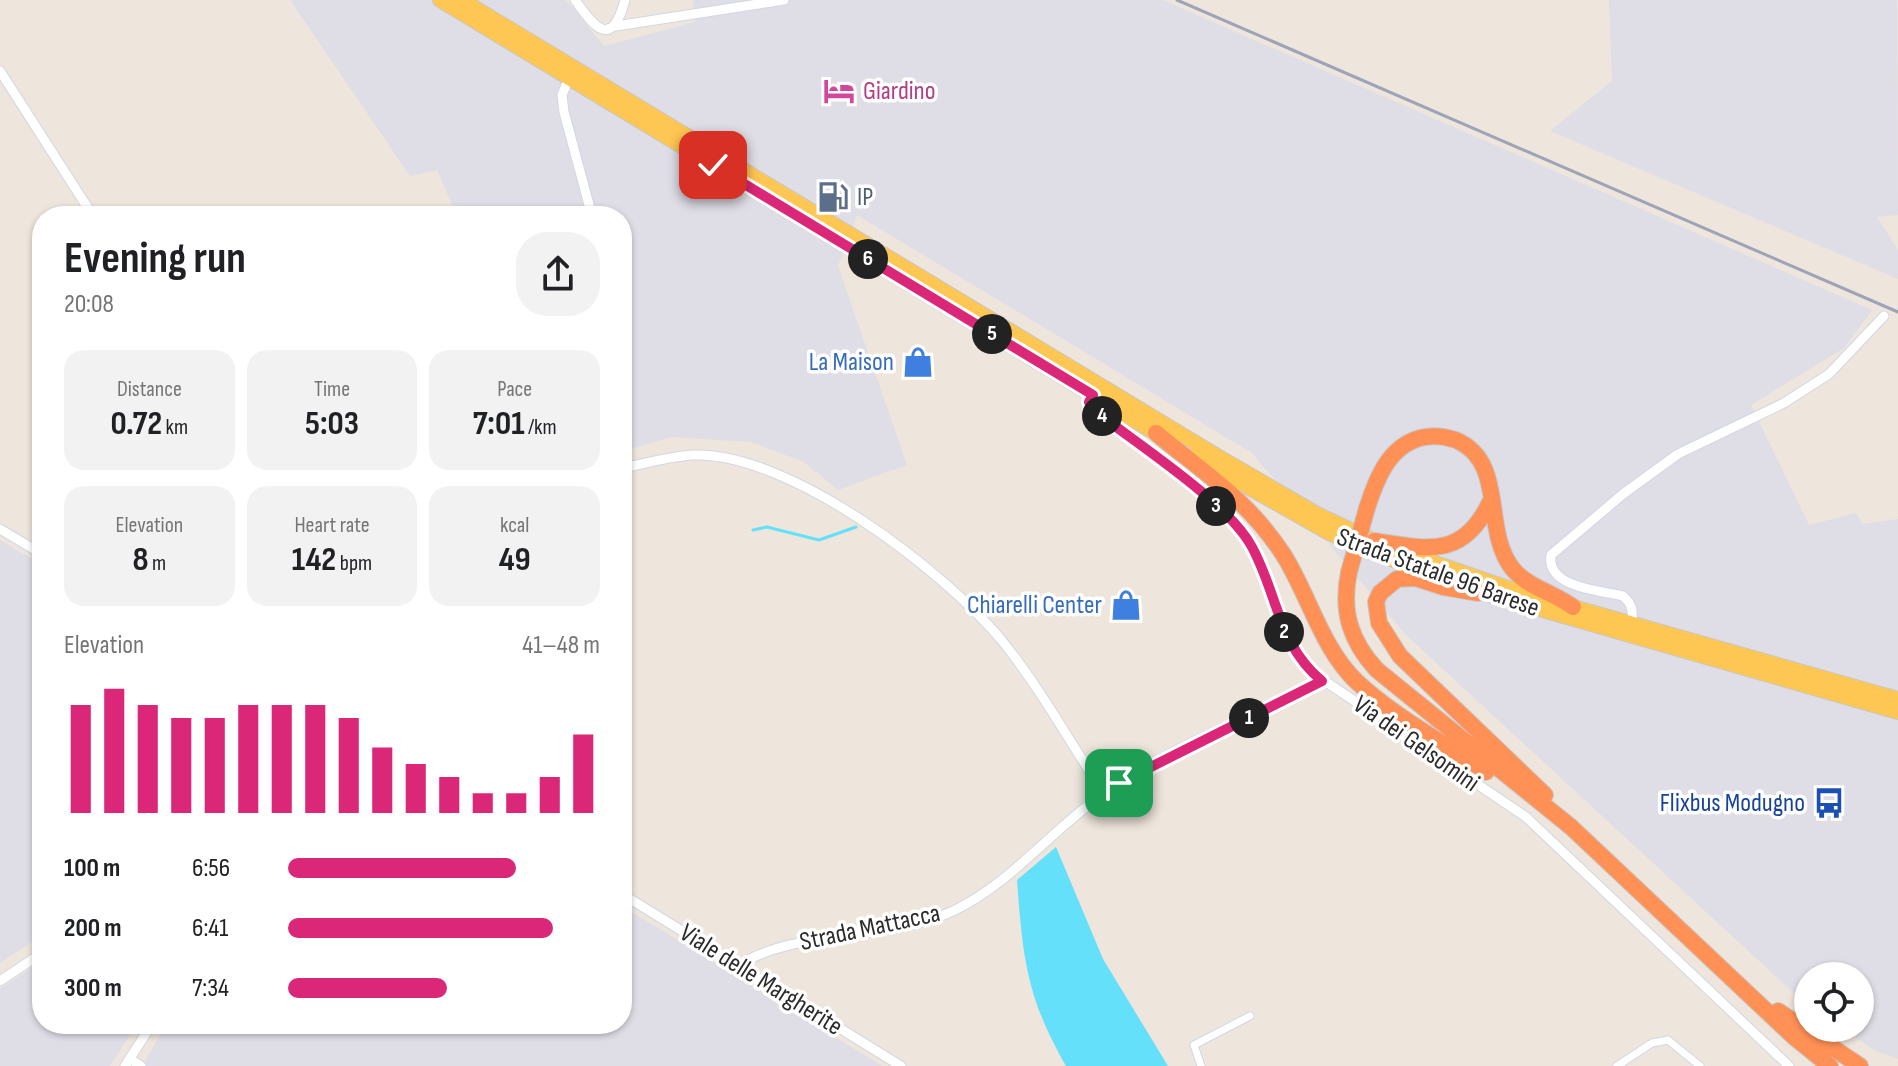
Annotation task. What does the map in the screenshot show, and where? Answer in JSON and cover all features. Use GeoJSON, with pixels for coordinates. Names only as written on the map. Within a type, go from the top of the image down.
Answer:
{"type":"FeatureCollection","features":[{"type":"Feature","properties":{"kind":"highway"},"geometry":{"type":"LineString","coordinates":[[1156,433],[1232,491],[1270,535],[1293,572],[1335,654],[1356,681],[1508,786],[1545,805]]}},
{"type":"Feature","properties":{"kind":"highway"},"geometry":{"type":"LineString","coordinates":[[1573,607],[1526,582],[1511,567],[1496,534],[1489,479],[1478,457],[1462,443],[1431,436],[1412,441],[1394,453],[1378,477],[1349,572],[1347,618],[1354,637],[1369,661],[1571,827],[1750,996],[1830,1066]]}},
{"type":"Feature","properties":{"kind":"highway"},"geometry":{"type":"LineString","coordinates":[[1374,541],[1426,548],[1455,543],[1474,530],[1491,500]]}},
{"type":"Feature","properties":{"kind":"highway"},"geometry":{"type":"LineString","coordinates":[[1478,593],[1415,578],[1397,579],[1380,593],[1376,602],[1379,623],[1400,656],[1531,779],[1571,827]]}},
{"type":"Feature","properties":{"kind":"highway"},"geometry":{"type":"LineString","coordinates":[[1750,996],[1860,1066]]}},
{"type":"Feature","properties":{"kind":"highway"},"geometry":{"type":"LineString","coordinates":[[1806,1047],[1823,1066]]}},
{"type":"Feature","properties":{"kind":"main road","name":"Strada Statale 96 Barese"},"geometry":{"type":"LineString","coordinates":[[440,0],[1156,433],[1329,533],[1406,567],[1478,593],[1898,712]]}},
{"type":"Feature","properties":{"kind":"main road","name":"Strada Statale 96 Barese"},"geometry":{"type":"LineString","coordinates":[[462,0],[1317,514],[1374,541],[1456,572],[1898,699]]}},
{"type":"Feature","properties":{"kind":"street"},"geometry":{"type":"LineString","coordinates":[[575,0],[598,30],[784,0]]}},
{"type":"Feature","properties":{"kind":"street"},"geometry":{"type":"LineString","coordinates":[[616,26],[625,0]]}},
{"type":"Feature","properties":{"kind":"street"},"geometry":{"type":"LineString","coordinates":[[0,71],[87,206]]}},
{"type":"Feature","properties":{"kind":"street"},"geometry":{"type":"LineString","coordinates":[[569,78],[562,95],[564,112],[589,206]]}},
{"type":"Feature","properties":{"kind":"street"},"geometry":{"type":"LineString","coordinates":[[1632,624],[1633,608],[1623,596],[1562,580],[1552,568],[1551,555],[1623,494],[1678,454],[1784,403],[1821,381],[1844,361],[1884,316]]}},
{"type":"Feature","properties":{"kind":"street","name":"Via dei Gelsomini"},"geometry":{"type":"LineString","coordinates":[[1093,395],[1089,402],[1095,411],[1214,505],[1252,546],[1286,637],[1297,657],[1322,681],[1526,817],[1789,1066]]}},
{"type":"Feature","properties":{"kind":"street"},"geometry":{"type":"LineString","coordinates":[[632,466],[693,455],[727,458],[793,481],[867,521],[991,628],[1030,677],[1104,793]]}},
{"type":"Feature","properties":{"kind":"street"},"geometry":{"type":"LineString","coordinates":[[0,529],[32,548]]}},
{"type":"Feature","properties":{"kind":"street","name":"Strada Mattacca"},"geometry":{"type":"LineString","coordinates":[[738,966],[765,950],[861,936],[951,912],[1006,876],[1104,793],[1164,758],[1322,681]]}},
{"type":"Feature","properties":{"kind":"street","name":"Viale delle Margherite"},"geometry":{"type":"LineString","coordinates":[[632,900],[901,1066]]}},
{"type":"Feature","properties":{"kind":"street"},"geometry":{"type":"LineString","coordinates":[[0,981],[32,960]]}},
{"type":"Feature","properties":{"kind":"street"},"geometry":{"type":"LineString","coordinates":[[1201,1066],[1194,1045],[1250,1016]]}},
{"type":"Feature","properties":{"kind":"street"},"geometry":{"type":"LineString","coordinates":[[141,1066],[128,1062],[146,1034]]}},
{"type":"Feature","properties":{"kind":"street"},"geometry":{"type":"LineString","coordinates":[[1617,1066],[1652,1043],[1668,1040],[1700,1066]]}},
{"type":"Feature","properties":{"kind":"shaded area"},"geometry":{"type":"Polygon","coordinates":[[[290,0],[566,0],[604,46],[695,22],[693,0],[1163,0],[1872,310],[1844,348],[1751,405],[1809,525],[1856,513],[1862,524],[1898,519],[1898,1059],[1862,1042],[1874,1042],[1874,962],[1794,962],[1794,993],[1405,634],[1252,453],[857,215],[838,266],[907,465],[838,490],[804,462],[751,442],[671,437],[632,449],[632,206],[453,206],[437,170],[410,176],[290,0]]]}},
{"type":"Feature","properties":{"kind":"shaded area"},"geometry":{"type":"Polygon","coordinates":[[[1609,0],[1897,0],[1898,215],[1877,217],[1898,250],[1898,279],[1550,131],[1612,81],[1609,0]]]}},
{"type":"Feature","properties":{"kind":"shaded area"},"geometry":{"type":"Polygon","coordinates":[[[0,540],[32,559],[32,942],[0,963],[0,540]]]}},
{"type":"Feature","properties":{"kind":"shaded area"},"geometry":{"type":"Polygon","coordinates":[[[632,912],[882,1066],[142,1066],[161,1034],[632,1034],[632,912]]]}},
{"type":"Feature","properties":{"kind":"shaded area"},"geometry":{"type":"Polygon","coordinates":[[[32,968],[32,1034],[131,1034],[110,1066],[0,1066],[0,989],[32,968]]]}},
{"type":"Feature","properties":{"kind":"water"},"geometry":{"type":"Polygon","coordinates":[[[1056,847],[1103,959],[1168,1066],[1066,1066],[1053,1041],[1034,997],[1029,976],[1017,880],[1056,847]]]}},
{"type":"Feature","properties":{"kind":"waterway"},"geometry":{"type":"LineString","coordinates":[[753,530],[767,527],[819,540],[856,527]]}},
{"type":"Feature","properties":{"kind":"railway"},"geometry":{"type":"LineString","coordinates":[[1177,0],[1898,312]]}},
{"type":"Feature","properties":{"kind":"place","name":"Giardino"},"geometry":{"type":"Point","coordinates":[839,91]}},
{"type":"Feature","properties":{"kind":"place","name":"IP"},"geometry":{"type":"Point","coordinates":[833,197]}},
{"type":"Feature","properties":{"kind":"place","name":"La Maison"},"geometry":{"type":"Point","coordinates":[918,362]}},
{"type":"Feature","properties":{"kind":"place","name":"Chiarelli Center"},"geometry":{"type":"Point","coordinates":[1126,605]}},
{"type":"Feature","properties":{"kind":"place","name":"Flixbus Modugno"},"geometry":{"type":"Point","coordinates":[1829,803]}},
{"type":"Feature","properties":{"kind":"route"},"geometry":{"type":"LineString","coordinates":[[713,165],[1093,395],[1089,402],[1095,411],[1214,505],[1252,546],[1286,637],[1297,657],[1322,681],[1119,783]]}}]}
